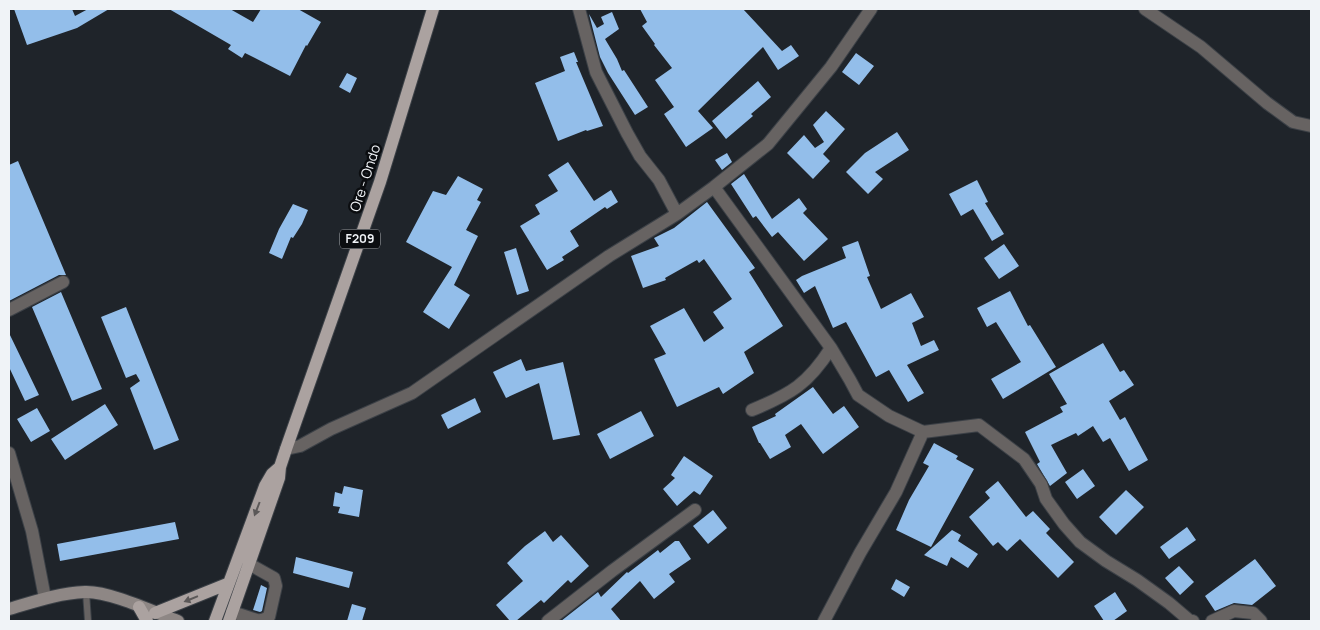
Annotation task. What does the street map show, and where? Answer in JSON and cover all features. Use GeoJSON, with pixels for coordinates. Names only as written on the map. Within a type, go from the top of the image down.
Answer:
{"type":"FeatureCollection","features":[{"type":"Feature","properties":{"kind":"main road","name":"Ore - Ondo"},"geometry":{"type":"LineString","coordinates":[[280,467],[380,182],[433,9]]}},
{"type":"Feature","properties":{"kind":"main road","name":"F209"},"geometry":{"type":"LineString","coordinates":[[231,617],[280,478],[280,467]]}},
{"type":"Feature","properties":{"kind":"main road","name":"F209"},"geometry":{"type":"LineString","coordinates":[[215,621],[227,584],[265,486],[272,474],[280,467]]}},
{"type":"Feature","properties":{"kind":"main road"},"geometry":{"type":"LineString","coordinates":[[151,617],[227,584]]}},
{"type":"Feature","properties":{"kind":"main road"},"geometry":{"type":"LineString","coordinates":[[9,609],[45,598],[86,592],[107,595],[139,607],[151,617],[178,621]]}},
{"type":"Feature","properties":{"kind":"street"},"geometry":{"type":"LineString","coordinates":[[579,9],[596,72],[640,156],[659,180],[677,214]]}},
{"type":"Feature","properties":{"kind":"street"},"geometry":{"type":"LineString","coordinates":[[286,449],[300,446],[331,429],[412,393],[609,256],[677,214],[714,187],[768,144],[831,67],[870,9]]}},
{"type":"Feature","properties":{"kind":"street"},"geometry":{"type":"LineString","coordinates":[[1146,9],[1201,47],[1267,103],[1293,122],[1311,126]]}},
{"type":"Feature","properties":{"kind":"street"},"geometry":{"type":"LineString","coordinates":[[714,187],[831,348],[858,396],[889,416],[923,432],[979,425],[1024,459],[1041,484],[1046,499],[1059,518],[1080,542],[1106,562],[1137,580],[1189,620],[1193,621]]}},
{"type":"Feature","properties":{"kind":"street"},"geometry":{"type":"LineString","coordinates":[[9,310],[63,282]]}},
{"type":"Feature","properties":{"kind":"street"},"geometry":{"type":"LineString","coordinates":[[752,410],[781,398],[803,384],[819,366],[831,348]]}},
{"type":"Feature","properties":{"kind":"street"},"geometry":{"type":"LineString","coordinates":[[824,621],[860,553],[896,492],[923,432]]}},
{"type":"Feature","properties":{"kind":"street"},"geometry":{"type":"LineString","coordinates":[[9,453],[32,530],[45,598]]}},
{"type":"Feature","properties":{"kind":"street"},"geometry":{"type":"LineString","coordinates":[[548,621],[597,582],[695,510]]}},
{"type":"Feature","properties":{"kind":"street"},"geometry":{"type":"LineString","coordinates":[[231,617],[260,621],[269,617],[276,586],[274,578],[249,564]]}},
{"type":"Feature","properties":{"kind":"street"},"geometry":{"type":"LineString","coordinates":[[1212,621],[1234,611],[1253,612],[1261,621]]}},
{"type":"Feature","properties":{"kind":"lane"},"geometry":{"type":"LineString","coordinates":[[86,592],[88,621]]}},
{"type":"Feature","properties":{"kind":"building"},"geometry":{"type":"Polygon","coordinates":[[[14,9],[72,9],[75,16],[88,9],[109,9],[77,28],[27,45],[14,9]]]}},
{"type":"Feature","properties":{"kind":"building"},"geometry":{"type":"Polygon","coordinates":[[[169,9],[230,9],[253,22],[261,9],[298,9],[321,22],[306,45],[290,76],[245,53],[242,58],[228,49],[231,45],[169,9]]]}},
{"type":"Feature","properties":{"kind":"building"},"geometry":{"type":"Polygon","coordinates":[[[640,9],[743,9],[782,51],[791,45],[799,56],[778,70],[763,47],[698,111],[713,128],[686,147],[664,114],[674,107],[655,80],[672,68],[642,26],[647,22],[640,9]]]}},
{"type":"Feature","properties":{"kind":"building"},"geometry":{"type":"Polygon","coordinates":[[[612,12],[619,29],[605,39],[622,71],[624,70],[648,107],[635,115],[600,57],[589,14],[597,28],[604,24],[601,17],[612,12]]]}},
{"type":"Feature","properties":{"kind":"building"},"geometry":{"type":"Polygon","coordinates":[[[574,52],[578,62],[576,62],[603,126],[586,130],[558,141],[535,83],[565,71],[560,57],[574,52]]]}},
{"type":"Feature","properties":{"kind":"building"},"geometry":{"type":"Polygon","coordinates":[[[856,53],[874,66],[859,85],[842,72],[856,53]]]}},
{"type":"Feature","properties":{"kind":"building"},"geometry":{"type":"Polygon","coordinates":[[[347,73],[357,78],[350,93],[339,87],[347,73]]]}},
{"type":"Feature","properties":{"kind":"building"},"geometry":{"type":"Polygon","coordinates":[[[758,81],[771,97],[751,114],[753,116],[726,139],[712,121],[758,81]]]}},
{"type":"Feature","properties":{"kind":"building"},"geometry":{"type":"Polygon","coordinates":[[[826,111],[845,129],[823,154],[830,161],[813,179],[787,153],[804,135],[815,148],[824,142],[813,125],[826,111]]]}},
{"type":"Feature","properties":{"kind":"building"},"geometry":{"type":"Polygon","coordinates":[[[897,132],[909,150],[875,172],[883,179],[868,194],[846,172],[865,153],[897,132]]]}},
{"type":"Feature","properties":{"kind":"building"},"geometry":{"type":"Polygon","coordinates":[[[727,153],[732,162],[722,170],[715,160],[727,153]]]}},
{"type":"Feature","properties":{"kind":"building"},"geometry":{"type":"Polygon","coordinates":[[[18,161],[66,275],[59,275],[9,301],[9,165],[18,161]]]}},
{"type":"Feature","properties":{"kind":"building"},"geometry":{"type":"Polygon","coordinates":[[[568,162],[594,201],[611,190],[618,202],[607,209],[605,207],[570,231],[579,246],[562,257],[564,260],[547,270],[520,226],[540,214],[535,205],[558,191],[548,175],[568,162]]]}},
{"type":"Feature","properties":{"kind":"building"},"geometry":{"type":"Polygon","coordinates":[[[744,174],[772,219],[799,198],[807,209],[803,213],[828,239],[804,261],[778,232],[772,237],[756,216],[753,218],[731,184],[744,174]]]}},
{"type":"Feature","properties":{"kind":"building"},"geometry":{"type":"Polygon","coordinates":[[[458,176],[483,189],[477,200],[481,202],[466,230],[478,236],[454,285],[470,295],[449,329],[423,312],[452,267],[406,242],[433,191],[446,195],[458,176]]]}},
{"type":"Feature","properties":{"kind":"building"},"geometry":{"type":"Polygon","coordinates":[[[977,180],[988,202],[985,203],[1004,234],[992,241],[973,209],[961,216],[949,194],[977,180]]]}},
{"type":"Feature","properties":{"kind":"building"},"geometry":{"type":"Polygon","coordinates":[[[707,202],[755,268],[749,272],[783,326],[744,352],[754,373],[723,394],[719,387],[677,407],[654,359],[666,354],[650,326],[684,308],[704,342],[724,328],[713,312],[732,299],[704,259],[699,263],[697,260],[665,278],[666,280],[643,288],[631,256],[659,246],[654,238],[674,228],[707,202]]]}},
{"type":"Feature","properties":{"kind":"building"},"geometry":{"type":"Polygon","coordinates":[[[293,204],[308,210],[302,224],[293,238],[291,237],[282,259],[269,253],[279,229],[293,204]]]}},
{"type":"Feature","properties":{"kind":"building"},"geometry":{"type":"Polygon","coordinates":[[[858,241],[870,276],[867,277],[881,309],[911,293],[924,317],[912,323],[921,346],[934,340],[939,350],[907,365],[924,393],[908,402],[889,370],[876,377],[846,322],[833,328],[815,286],[804,293],[796,280],[846,258],[842,247],[858,241]]]}},
{"type":"Feature","properties":{"kind":"building"},"geometry":{"type":"Polygon","coordinates":[[[1004,244],[1019,266],[999,279],[984,258],[1004,244]]]}},
{"type":"Feature","properties":{"kind":"building"},"geometry":{"type":"Polygon","coordinates":[[[516,248],[529,291],[517,295],[504,252],[516,248]]]}},
{"type":"Feature","properties":{"kind":"building"},"geometry":{"type":"Polygon","coordinates":[[[1010,291],[1028,326],[1030,325],[1056,367],[1003,399],[991,379],[1021,362],[996,322],[987,327],[977,308],[1010,291]]]}},
{"type":"Feature","properties":{"kind":"building"},"geometry":{"type":"Polygon","coordinates":[[[61,292],[102,389],[72,401],[32,307],[61,292]]]}},
{"type":"Feature","properties":{"kind":"building"},"geometry":{"type":"Polygon","coordinates":[[[126,307],[179,440],[154,450],[130,388],[140,381],[136,374],[126,378],[101,317],[126,307]]]}},
{"type":"Feature","properties":{"kind":"building"},"geometry":{"type":"Polygon","coordinates":[[[9,333],[39,395],[25,401],[9,367],[9,333]]]}},
{"type":"Feature","properties":{"kind":"building"},"geometry":{"type":"Polygon","coordinates":[[[1103,343],[1120,372],[1124,370],[1134,385],[1109,401],[1120,420],[1125,417],[1148,460],[1129,471],[1110,438],[1103,442],[1093,426],[1078,436],[1076,433],[1051,445],[1067,473],[1050,486],[1037,464],[1040,462],[1025,432],[1063,412],[1060,407],[1067,404],[1049,374],[1103,343]]]}},
{"type":"Feature","properties":{"kind":"building"},"geometry":{"type":"Polygon","coordinates":[[[521,359],[526,371],[563,362],[580,435],[553,440],[539,383],[506,398],[493,372],[521,359]]]}},
{"type":"Feature","properties":{"kind":"building"},"geometry":{"type":"Polygon","coordinates":[[[813,387],[833,414],[844,406],[859,427],[823,454],[801,424],[785,435],[791,447],[770,459],[759,443],[752,427],[776,416],[775,414],[813,387]]]}},
{"type":"Feature","properties":{"kind":"building"},"geometry":{"type":"Polygon","coordinates":[[[475,398],[481,412],[448,429],[441,415],[475,398]]]}},
{"type":"Feature","properties":{"kind":"building"},"geometry":{"type":"Polygon","coordinates":[[[105,404],[118,425],[65,460],[51,439],[105,404]]]}},
{"type":"Feature","properties":{"kind":"building"},"geometry":{"type":"Polygon","coordinates":[[[37,408],[50,431],[31,442],[17,419],[37,408]]]}},
{"type":"Feature","properties":{"kind":"building"},"geometry":{"type":"Polygon","coordinates":[[[641,411],[654,436],[610,459],[597,434],[641,411]]]}},
{"type":"Feature","properties":{"kind":"building"},"geometry":{"type":"Polygon","coordinates":[[[934,443],[958,456],[956,459],[974,469],[931,547],[896,530],[909,500],[929,466],[923,463],[934,443]]]}},
{"type":"Feature","properties":{"kind":"building"},"geometry":{"type":"Polygon","coordinates":[[[684,456],[713,476],[700,495],[694,491],[677,506],[663,489],[675,478],[671,475],[684,456]]]}},
{"type":"Feature","properties":{"kind":"building"},"geometry":{"type":"Polygon","coordinates":[[[1083,469],[1095,486],[1077,499],[1065,482],[1083,469]]]}},
{"type":"Feature","properties":{"kind":"building"},"geometry":{"type":"Polygon","coordinates":[[[998,481],[1026,517],[1033,511],[1050,529],[1046,533],[1074,562],[1058,578],[1020,539],[1007,551],[998,542],[993,546],[969,517],[990,498],[985,492],[998,481]]]}},
{"type":"Feature","properties":{"kind":"building"},"geometry":{"type":"Polygon","coordinates":[[[344,486],[363,490],[359,517],[338,513],[340,507],[333,506],[335,492],[342,494],[344,486]]]}},
{"type":"Feature","properties":{"kind":"building"},"geometry":{"type":"Polygon","coordinates":[[[1126,490],[1144,507],[1116,535],[1099,517],[1126,490]]]}},
{"type":"Feature","properties":{"kind":"building"},"geometry":{"type":"Polygon","coordinates":[[[713,510],[727,528],[708,544],[693,526],[713,510]]]}},
{"type":"Feature","properties":{"kind":"building"},"geometry":{"type":"Polygon","coordinates":[[[175,522],[179,539],[60,561],[57,544],[175,522]]]}},
{"type":"Feature","properties":{"kind":"building"},"geometry":{"type":"Polygon","coordinates":[[[1187,527],[1196,540],[1169,559],[1160,547],[1187,527]]]}},
{"type":"Feature","properties":{"kind":"building"},"geometry":{"type":"Polygon","coordinates":[[[952,530],[961,535],[958,541],[978,554],[968,568],[951,557],[947,566],[924,555],[952,530]]]}},
{"type":"Feature","properties":{"kind":"building"},"geometry":{"type":"Polygon","coordinates":[[[545,531],[553,542],[561,535],[589,566],[571,583],[568,580],[544,603],[541,600],[516,621],[510,621],[496,605],[523,581],[507,563],[545,531]]]}},
{"type":"Feature","properties":{"kind":"building"},"geometry":{"type":"Polygon","coordinates":[[[675,541],[679,541],[691,559],[669,574],[675,582],[654,599],[640,581],[611,609],[621,621],[561,621],[598,592],[601,597],[627,572],[658,550],[660,553],[675,541]]]}},
{"type":"Feature","properties":{"kind":"building"},"geometry":{"type":"Polygon","coordinates":[[[296,557],[353,572],[349,588],[293,573],[296,557]]]}},
{"type":"Feature","properties":{"kind":"building"},"geometry":{"type":"Polygon","coordinates":[[[1255,559],[1276,586],[1252,605],[1234,603],[1215,611],[1205,596],[1255,559]]]}},
{"type":"Feature","properties":{"kind":"building"},"geometry":{"type":"Polygon","coordinates":[[[1179,566],[1194,582],[1180,595],[1165,578],[1179,566]]]}},
{"type":"Feature","properties":{"kind":"building"},"geometry":{"type":"Polygon","coordinates":[[[896,579],[910,587],[904,597],[891,589],[896,579]]]}},
{"type":"Feature","properties":{"kind":"building"},"geometry":{"type":"Polygon","coordinates":[[[261,585],[267,588],[262,611],[260,612],[253,610],[261,585]]]}},
{"type":"Feature","properties":{"kind":"building"},"geometry":{"type":"Polygon","coordinates":[[[1115,592],[1127,611],[1113,621],[1104,621],[1094,606],[1115,592]]]}},
{"type":"Feature","properties":{"kind":"building"},"geometry":{"type":"Polygon","coordinates":[[[352,604],[366,608],[362,621],[347,621],[352,604]]]}}]}
